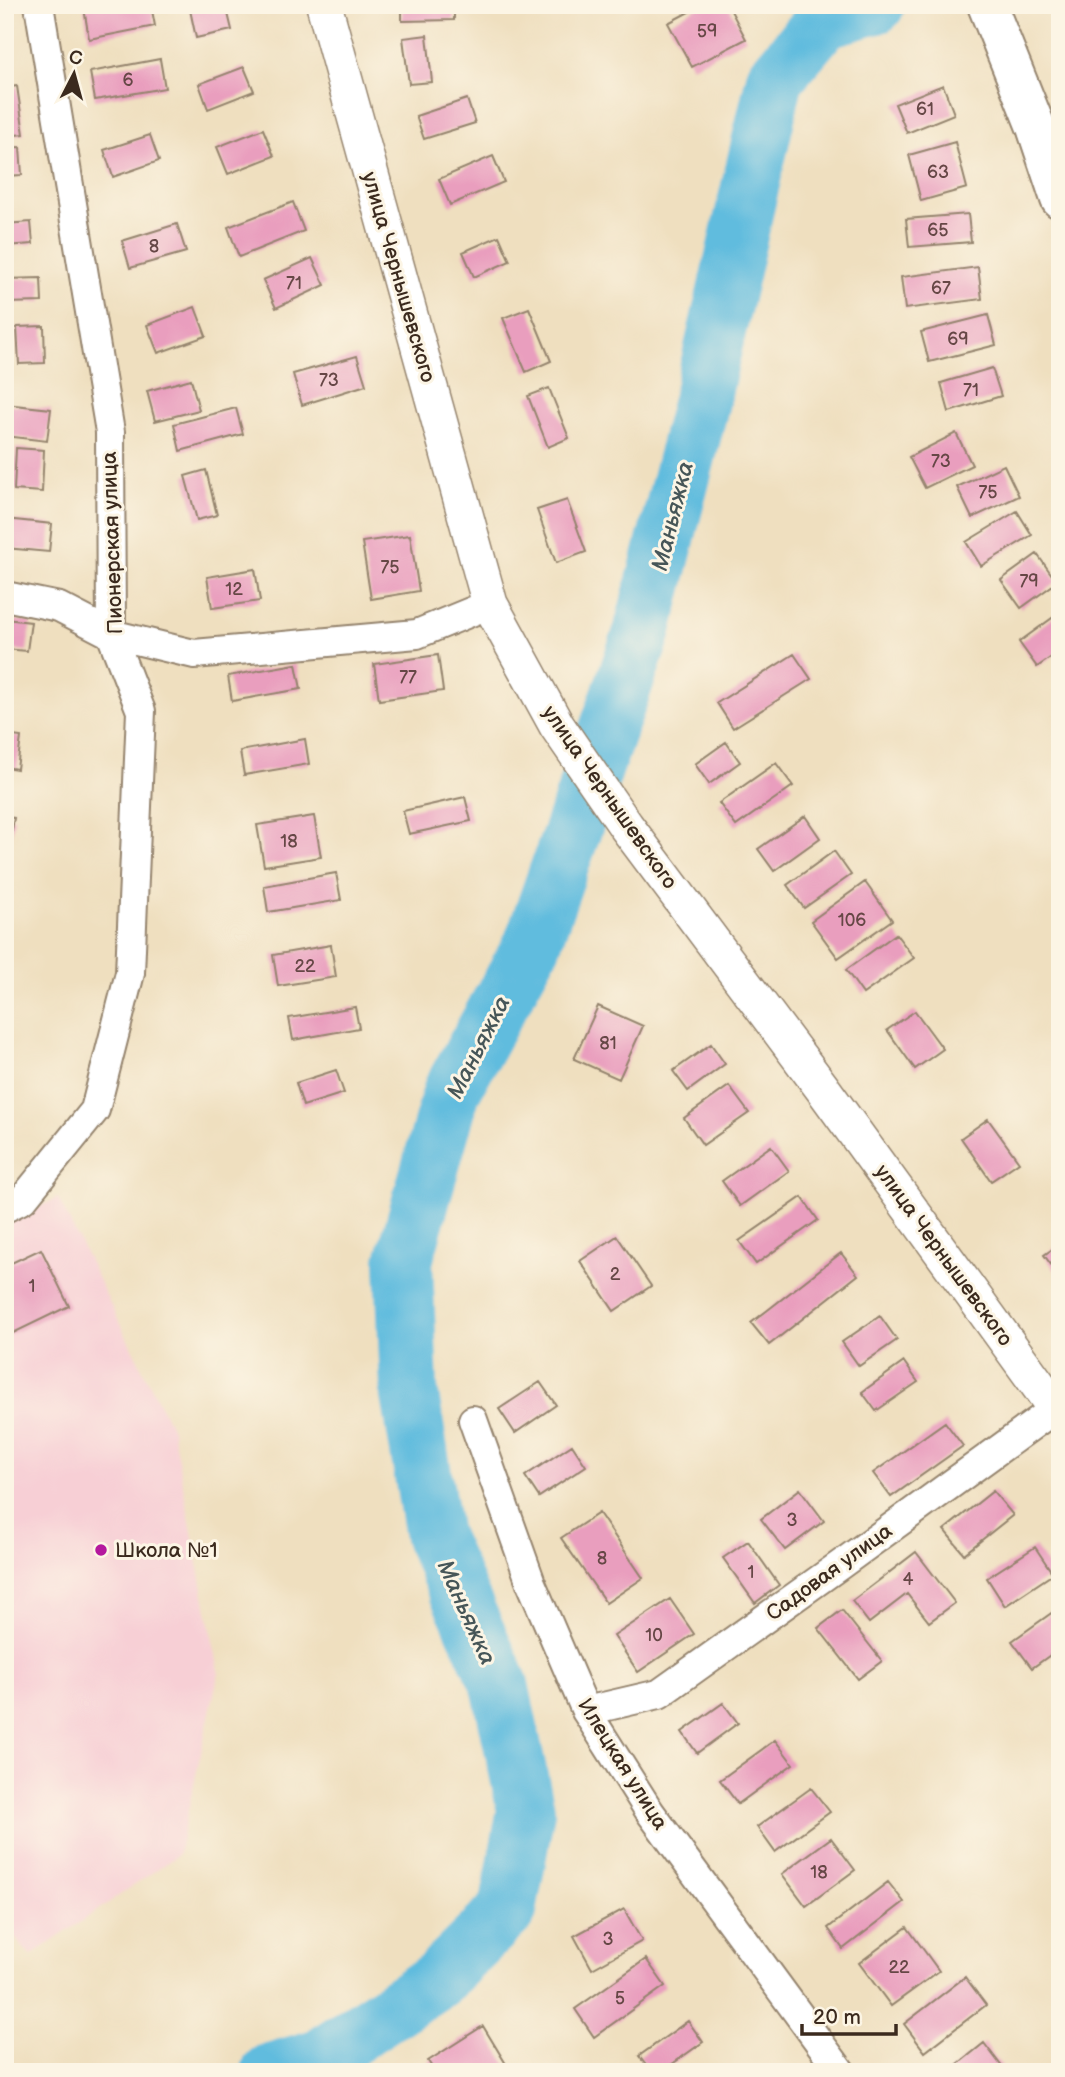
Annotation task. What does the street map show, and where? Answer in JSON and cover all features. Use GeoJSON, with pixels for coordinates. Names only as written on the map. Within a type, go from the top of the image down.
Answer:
{"type":"FeatureCollection","features":[{"type":"Feature","properties":{"kind":"main road"},"geometry":{"type":"LineString","coordinates":[[987,5],[1036,127],[1060,199]]}},
{"type":"Feature","properties":{"kind":"street","name":"Пионерская улица"},"geometry":{"type":"LineString","coordinates":[[5,1208],[23,1199],[95,1111],[130,973],[141,711],[111,634],[110,432],[39,5]]}},
{"type":"Feature","properties":{"kind":"street","name":"улица Чернышевского"},"geometry":{"type":"LineString","coordinates":[[324,5],[490,604],[557,726],[626,826],[1058,1410]]}},
{"type":"Feature","properties":{"kind":"street"},"geometry":{"type":"LineString","coordinates":[[5,596],[59,607],[111,634],[194,654],[417,634],[490,604]]}},
{"type":"Feature","properties":{"kind":"street","name":"Садовая улица"},"geometry":{"type":"LineString","coordinates":[[586,1711],[659,1694],[1058,1410]]}},
{"type":"Feature","properties":{"kind":"street","name":"Илецкая улица"},"geometry":{"type":"LineString","coordinates":[[473,1420],[531,1583],[586,1711],[650,1812],[841,2072]]}},
{"type":"Feature","properties":{"kind":"shaded area","name":"Школа №1"},"geometry":{"type":"Polygon","coordinates":[[[58,1198],[172,1429],[219,1672],[178,1855],[31,1956],[5,1927],[5,1223],[58,1198]]]}},
{"type":"Feature","properties":{"kind":"building"},"geometry":{"type":"Polygon","coordinates":[[[100,5],[151,5],[155,26],[89,39],[84,8],[100,5]]]}},
{"type":"Feature","properties":{"kind":"building"},"geometry":{"type":"Polygon","coordinates":[[[189,5],[226,5],[232,30],[196,38],[189,5]]]}},
{"type":"Feature","properties":{"kind":"building"},"geometry":{"type":"Polygon","coordinates":[[[402,5],[454,5],[454,20],[402,21],[402,5]]]}},
{"type":"Feature","properties":{"kind":"building"},"geometry":{"type":"Polygon","coordinates":[[[702,5],[728,5],[746,39],[692,67],[668,23],[702,5]]]}},
{"type":"Feature","properties":{"kind":"building"},"geometry":{"type":"Polygon","coordinates":[[[427,35],[432,82],[409,84],[403,38],[427,35]]]}},
{"type":"Feature","properties":{"kind":"building"},"geometry":{"type":"Polygon","coordinates":[[[160,59],[165,88],[95,100],[90,72],[160,59]]]}},
{"type":"Feature","properties":{"kind":"building"},"geometry":{"type":"Polygon","coordinates":[[[244,67],[254,91],[208,109],[199,84],[244,67]]]}},
{"type":"Feature","properties":{"kind":"building"},"geometry":{"type":"Polygon","coordinates":[[[943,85],[954,114],[907,133],[895,104],[943,85]]]}},
{"type":"Feature","properties":{"kind":"building"},"geometry":{"type":"Polygon","coordinates":[[[17,86],[24,134],[5,136],[5,88],[17,86]]]}},
{"type":"Feature","properties":{"kind":"building"},"geometry":{"type":"Polygon","coordinates":[[[467,99],[475,123],[424,139],[416,116],[467,99]]]}},
{"type":"Feature","properties":{"kind":"building"},"geometry":{"type":"Polygon","coordinates":[[[263,129],[274,156],[228,174],[217,147],[263,129]]]}},
{"type":"Feature","properties":{"kind":"building"},"geometry":{"type":"Polygon","coordinates":[[[150,135],[159,161],[113,177],[104,150],[150,135]]]}},
{"type":"Feature","properties":{"kind":"building"},"geometry":{"type":"Polygon","coordinates":[[[955,142],[967,188],[921,201],[909,155],[955,142]]]}},
{"type":"Feature","properties":{"kind":"building"},"geometry":{"type":"Polygon","coordinates":[[[20,147],[22,175],[5,176],[5,148],[20,147]]]}},
{"type":"Feature","properties":{"kind":"building"},"geometry":{"type":"Polygon","coordinates":[[[493,156],[504,182],[450,205],[439,179],[493,156]]]}},
{"type":"Feature","properties":{"kind":"building"},"geometry":{"type":"Polygon","coordinates":[[[293,202],[304,231],[239,257],[228,227],[293,202]]]}},
{"type":"Feature","properties":{"kind":"building"},"geometry":{"type":"Polygon","coordinates":[[[968,214],[971,242],[909,247],[906,219],[968,214]]]}},
{"type":"Feature","properties":{"kind":"building"},"geometry":{"type":"Polygon","coordinates":[[[31,222],[33,244],[5,246],[5,224],[31,222]]]}},
{"type":"Feature","properties":{"kind":"building"},"geometry":{"type":"Polygon","coordinates":[[[177,224],[186,252],[130,268],[122,241],[177,224]]]}},
{"type":"Feature","properties":{"kind":"building"},"geometry":{"type":"Polygon","coordinates":[[[499,236],[510,261],[474,277],[463,252],[499,236]]]}},
{"type":"Feature","properties":{"kind":"building"},"geometry":{"type":"Polygon","coordinates":[[[312,258],[325,285],[276,308],[263,280],[312,258]]]}},
{"type":"Feature","properties":{"kind":"building"},"geometry":{"type":"Polygon","coordinates":[[[978,267],[982,299],[905,309],[901,277],[978,267]]]}},
{"type":"Feature","properties":{"kind":"building"},"geometry":{"type":"Polygon","coordinates":[[[41,278],[42,302],[5,303],[5,279],[41,278]]]}},
{"type":"Feature","properties":{"kind":"building"},"geometry":{"type":"Polygon","coordinates":[[[195,307],[206,336],[158,353],[147,325],[195,307]]]}},
{"type":"Feature","properties":{"kind":"building"},"geometry":{"type":"Polygon","coordinates":[[[529,308],[551,361],[526,372],[503,318],[529,308]]]}},
{"type":"Feature","properties":{"kind":"building"},"geometry":{"type":"Polygon","coordinates":[[[988,315],[996,345],[929,362],[921,332],[988,315]]]}},
{"type":"Feature","properties":{"kind":"building"},"geometry":{"type":"Polygon","coordinates":[[[44,326],[45,363],[19,364],[17,327],[44,326]]]}},
{"type":"Feature","properties":{"kind":"building"},"geometry":{"type":"Polygon","coordinates":[[[357,356],[366,385],[302,405],[293,374],[357,356]]]}},
{"type":"Feature","properties":{"kind":"building"},"geometry":{"type":"Polygon","coordinates":[[[992,368],[1001,396],[949,412],[941,383],[992,368]]]}},
{"type":"Feature","properties":{"kind":"building"},"geometry":{"type":"Polygon","coordinates":[[[191,379],[199,410],[155,421],[147,391],[191,379]]]}},
{"type":"Feature","properties":{"kind":"building"},"geometry":{"type":"Polygon","coordinates":[[[549,388],[569,438],[548,447],[528,396],[549,388]]]}},
{"type":"Feature","properties":{"kind":"building"},"geometry":{"type":"Polygon","coordinates":[[[5,404],[51,409],[47,441],[5,436],[5,404]]]}},
{"type":"Feature","properties":{"kind":"building"},"geometry":{"type":"Polygon","coordinates":[[[236,408],[243,434],[180,451],[174,424],[236,408]]]}},
{"type":"Feature","properties":{"kind":"building"},"geometry":{"type":"Polygon","coordinates":[[[956,433],[972,465],[925,488],[909,457],[956,433]]]}},
{"type":"Feature","properties":{"kind":"building"},"geometry":{"type":"Polygon","coordinates":[[[16,448],[44,450],[42,492],[14,490],[16,448]]]}},
{"type":"Feature","properties":{"kind":"building"},"geometry":{"type":"Polygon","coordinates":[[[1004,465],[1019,496],[972,518],[957,487],[1004,465]]]}},
{"type":"Feature","properties":{"kind":"building"},"geometry":{"type":"Polygon","coordinates":[[[206,470],[217,515],[197,520],[185,476],[206,470]]]}},
{"type":"Feature","properties":{"kind":"building"},"geometry":{"type":"Polygon","coordinates":[[[567,500],[586,552],[556,563],[537,510],[567,500]]]}},
{"type":"Feature","properties":{"kind":"building"},"geometry":{"type":"Polygon","coordinates":[[[1017,511],[1032,535],[981,566],[966,542],[1017,511]]]}},
{"type":"Feature","properties":{"kind":"building"},"geometry":{"type":"Polygon","coordinates":[[[5,519],[52,524],[49,552],[5,548],[5,519]]]}},
{"type":"Feature","properties":{"kind":"building"},"geometry":{"type":"Polygon","coordinates":[[[410,535],[419,591],[371,599],[362,542],[410,535]]]}},
{"type":"Feature","properties":{"kind":"building"},"geometry":{"type":"Polygon","coordinates":[[[1037,554],[1057,582],[1021,608],[1001,580],[1037,554]]]}},
{"type":"Feature","properties":{"kind":"building"},"geometry":{"type":"Polygon","coordinates":[[[255,569],[260,601],[212,608],[207,577],[255,569]]]}},
{"type":"Feature","properties":{"kind":"building"},"geometry":{"type":"Polygon","coordinates":[[[1055,616],[1060,623],[1060,651],[1037,667],[1019,642],[1055,616]]]}},
{"type":"Feature","properties":{"kind":"building"},"geometry":{"type":"Polygon","coordinates":[[[5,619],[31,622],[27,651],[5,649],[5,619]]]}},
{"type":"Feature","properties":{"kind":"building"},"geometry":{"type":"Polygon","coordinates":[[[794,654],[811,679],[733,728],[717,703],[794,654]]]}},
{"type":"Feature","properties":{"kind":"building"},"geometry":{"type":"Polygon","coordinates":[[[438,655],[443,691],[379,700],[374,664],[438,655]]]}},
{"type":"Feature","properties":{"kind":"building"},"geometry":{"type":"Polygon","coordinates":[[[296,664],[301,689],[232,701],[228,676],[296,664]]]}},
{"type":"Feature","properties":{"kind":"building"},"geometry":{"type":"Polygon","coordinates":[[[5,735],[21,737],[17,769],[5,767],[5,735]]]}},
{"type":"Feature","properties":{"kind":"building"},"geometry":{"type":"Polygon","coordinates":[[[305,739],[309,764],[244,775],[240,751],[305,739]]]}},
{"type":"Feature","properties":{"kind":"building"},"geometry":{"type":"Polygon","coordinates":[[[726,742],[740,762],[709,784],[695,764],[726,742]]]}},
{"type":"Feature","properties":{"kind":"building"},"geometry":{"type":"Polygon","coordinates":[[[776,763],[793,786],[736,826],[719,803],[776,763]]]}},
{"type":"Feature","properties":{"kind":"building"},"geometry":{"type":"Polygon","coordinates":[[[465,797],[471,821],[409,834],[403,811],[465,797]]]}},
{"type":"Feature","properties":{"kind":"building"},"geometry":{"type":"Polygon","coordinates":[[[314,816],[321,857],[264,866],[257,825],[314,816]]]}},
{"type":"Feature","properties":{"kind":"building"},"geometry":{"type":"Polygon","coordinates":[[[805,816],[820,838],[774,871],[758,849],[805,816]]]}},
{"type":"Feature","properties":{"kind":"building"},"geometry":{"type":"Polygon","coordinates":[[[5,817],[14,818],[10,843],[5,842],[5,817]]]}},
{"type":"Feature","properties":{"kind":"building"},"geometry":{"type":"Polygon","coordinates":[[[834,851],[851,875],[804,908],[787,885],[834,851]]]}},
{"type":"Feature","properties":{"kind":"building"},"geometry":{"type":"Polygon","coordinates":[[[336,873],[341,900],[268,912],[264,886],[336,873]]]}},
{"type":"Feature","properties":{"kind":"building"},"geometry":{"type":"Polygon","coordinates":[[[865,882],[892,920],[838,958],[811,921],[865,882]]]}},
{"type":"Feature","properties":{"kind":"building"},"geometry":{"type":"Polygon","coordinates":[[[896,934],[914,958],[863,994],[846,970],[896,934]]]}},
{"type":"Feature","properties":{"kind":"building"},"geometry":{"type":"Polygon","coordinates":[[[331,945],[336,977],[278,986],[273,955],[331,945]]]}},
{"type":"Feature","properties":{"kind":"building"},"geometry":{"type":"Polygon","coordinates":[[[598,1006],[643,1026],[619,1079],[574,1059],[598,1006]]]}},
{"type":"Feature","properties":{"kind":"building"},"geometry":{"type":"Polygon","coordinates":[[[355,1007],[359,1028],[293,1040],[289,1018],[355,1007]]]}},
{"type":"Feature","properties":{"kind":"building"},"geometry":{"type":"Polygon","coordinates":[[[915,1011],[943,1049],[915,1069],[887,1030],[915,1011]]]}},
{"type":"Feature","properties":{"kind":"building"},"geometry":{"type":"Polygon","coordinates":[[[711,1044],[725,1064],[688,1091],[673,1071],[711,1044]]]}},
{"type":"Feature","properties":{"kind":"building"},"geometry":{"type":"Polygon","coordinates":[[[336,1070],[344,1093],[303,1106],[296,1083],[336,1070]]]}},
{"type":"Feature","properties":{"kind":"building"},"geometry":{"type":"Polygon","coordinates":[[[729,1086],[749,1113],[703,1145],[684,1118],[729,1086]]]}},
{"type":"Feature","properties":{"kind":"building"},"geometry":{"type":"Polygon","coordinates":[[[988,1119],[1019,1162],[991,1181],[961,1138],[988,1119]]]}},
{"type":"Feature","properties":{"kind":"building"},"geometry":{"type":"Polygon","coordinates":[[[771,1146],[789,1171],[740,1206],[722,1181],[771,1146]]]}},
{"type":"Feature","properties":{"kind":"building"},"geometry":{"type":"Polygon","coordinates":[[[802,1197],[818,1220],[756,1264],[739,1241],[802,1197]]]}},
{"type":"Feature","properties":{"kind":"building"},"geometry":{"type":"Polygon","coordinates":[[[617,1236],[651,1286],[614,1311],[580,1261],[617,1236]]]}},
{"type":"Feature","properties":{"kind":"building"},"geometry":{"type":"Polygon","coordinates":[[[1060,1244],[1060,1277],[1044,1255],[1060,1244]]]}},
{"type":"Feature","properties":{"kind":"building"},"geometry":{"type":"Polygon","coordinates":[[[41,1249],[69,1306],[5,1337],[5,1266],[41,1249]]]}},
{"type":"Feature","properties":{"kind":"building"},"geometry":{"type":"Polygon","coordinates":[[[841,1253],[858,1275],[769,1345],[751,1323],[841,1253]]]}},
{"type":"Feature","properties":{"kind":"building"},"geometry":{"type":"Polygon","coordinates":[[[880,1316],[897,1340],[859,1366],[842,1342],[880,1316]]]}},
{"type":"Feature","properties":{"kind":"building"},"geometry":{"type":"Polygon","coordinates":[[[904,1362],[918,1382],[876,1411],[862,1392],[904,1362]]]}},
{"type":"Feature","properties":{"kind":"building"},"geometry":{"type":"Polygon","coordinates":[[[540,1382],[556,1405],[515,1433],[499,1409],[540,1382]]]}},
{"type":"Feature","properties":{"kind":"building"},"geometry":{"type":"Polygon","coordinates":[[[945,1422],[963,1446],[891,1497],[873,1473],[945,1422]]]}},
{"type":"Feature","properties":{"kind":"building"},"geometry":{"type":"Polygon","coordinates":[[[572,1445],[586,1466],[539,1497],[525,1476],[572,1445]]]}},
{"type":"Feature","properties":{"kind":"building"},"geometry":{"type":"Polygon","coordinates":[[[800,1489],[824,1521],[785,1550],[761,1519],[800,1489]]]}},
{"type":"Feature","properties":{"kind":"building"},"geometry":{"type":"Polygon","coordinates":[[[993,1491],[1013,1515],[964,1554],[944,1530],[993,1491]]]}},
{"type":"Feature","properties":{"kind":"building"},"geometry":{"type":"Polygon","coordinates":[[[599,1513],[643,1578],[606,1603],[561,1538],[599,1513]]]}},
{"type":"Feature","properties":{"kind":"building"},"geometry":{"type":"Polygon","coordinates":[[[748,1541],[779,1585],[755,1603],[723,1558],[748,1541]]]}},
{"type":"Feature","properties":{"kind":"building"},"geometry":{"type":"Polygon","coordinates":[[[1035,1547],[1053,1574],[1005,1606],[987,1578],[1035,1547]]]}},
{"type":"Feature","properties":{"kind":"building"},"geometry":{"type":"Polygon","coordinates":[[[916,1552],[955,1603],[929,1622],[907,1594],[869,1623],[852,1601],[916,1552]]]}},
{"type":"Feature","properties":{"kind":"building"},"geometry":{"type":"Polygon","coordinates":[[[670,1599],[694,1634],[638,1672],[614,1636],[670,1599]]]}},
{"type":"Feature","properties":{"kind":"building"},"geometry":{"type":"Polygon","coordinates":[[[1060,1607],[1060,1648],[1032,1668],[1012,1641],[1060,1607]]]}},
{"type":"Feature","properties":{"kind":"building"},"geometry":{"type":"Polygon","coordinates":[[[842,1610],[882,1661],[858,1679],[818,1628],[842,1610]]]}},
{"type":"Feature","properties":{"kind":"building"},"geometry":{"type":"Polygon","coordinates":[[[723,1703],[738,1723],[697,1753],[682,1732],[723,1703]]]}},
{"type":"Feature","properties":{"kind":"building"},"geometry":{"type":"Polygon","coordinates":[[[775,1740],[793,1764],[738,1804],[720,1780],[775,1740]]]}},
{"type":"Feature","properties":{"kind":"building"},"geometry":{"type":"Polygon","coordinates":[[[811,1788],[830,1812],[775,1852],[757,1827],[811,1788]]]}},
{"type":"Feature","properties":{"kind":"building"},"geometry":{"type":"Polygon","coordinates":[[[831,1838],[855,1870],[806,1906],[782,1874],[831,1838]]]}},
{"type":"Feature","properties":{"kind":"building"},"geometry":{"type":"Polygon","coordinates":[[[888,1882],[904,1902],[843,1949],[828,1928],[888,1882]]]}},
{"type":"Feature","properties":{"kind":"building"},"geometry":{"type":"Polygon","coordinates":[[[624,1909],[642,1941],[592,1969],[574,1936],[624,1909]]]}},
{"type":"Feature","properties":{"kind":"building"},"geometry":{"type":"Polygon","coordinates":[[[907,1927],[939,1971],[891,2006],[859,1963],[907,1927]]]}},
{"type":"Feature","properties":{"kind":"building"},"geometry":{"type":"Polygon","coordinates":[[[646,1959],[665,1986],[594,2037],[575,2009],[646,1959]]]}},
{"type":"Feature","properties":{"kind":"building"},"geometry":{"type":"Polygon","coordinates":[[[965,1977],[986,2005],[925,2052],[904,2024],[965,1977]]]}},
{"type":"Feature","properties":{"kind":"building"},"geometry":{"type":"Polygon","coordinates":[[[688,2021],[703,2042],[661,2072],[651,2072],[639,2056],[688,2021]]]}},
{"type":"Feature","properties":{"kind":"building"},"geometry":{"type":"Polygon","coordinates":[[[483,2026],[509,2069],[504,2072],[435,2072],[428,2061],[483,2026]]]}},
{"type":"Feature","properties":{"kind":"building"},"geometry":{"type":"Polygon","coordinates":[[[984,2043],[1006,2072],[948,2072],[984,2043]]]}},
{"type":"Feature","properties":{"kind":"waterway","name":"Маньяжка"},"geometry":{"type":"LineString","coordinates":[[270,2072],[320,2057],[437,1980],[508,1910],[526,1810],[500,1685],[433,1536],[409,1389],[404,1261],[452,1090],[532,945],[642,633],[701,401],[775,78],[825,19],[876,5]]}},
{"type":"Feature","properties":{"kind":"place","name":"Школа №1"},"geometry":{"type":"Point","coordinates":[101,1550]}}]}
